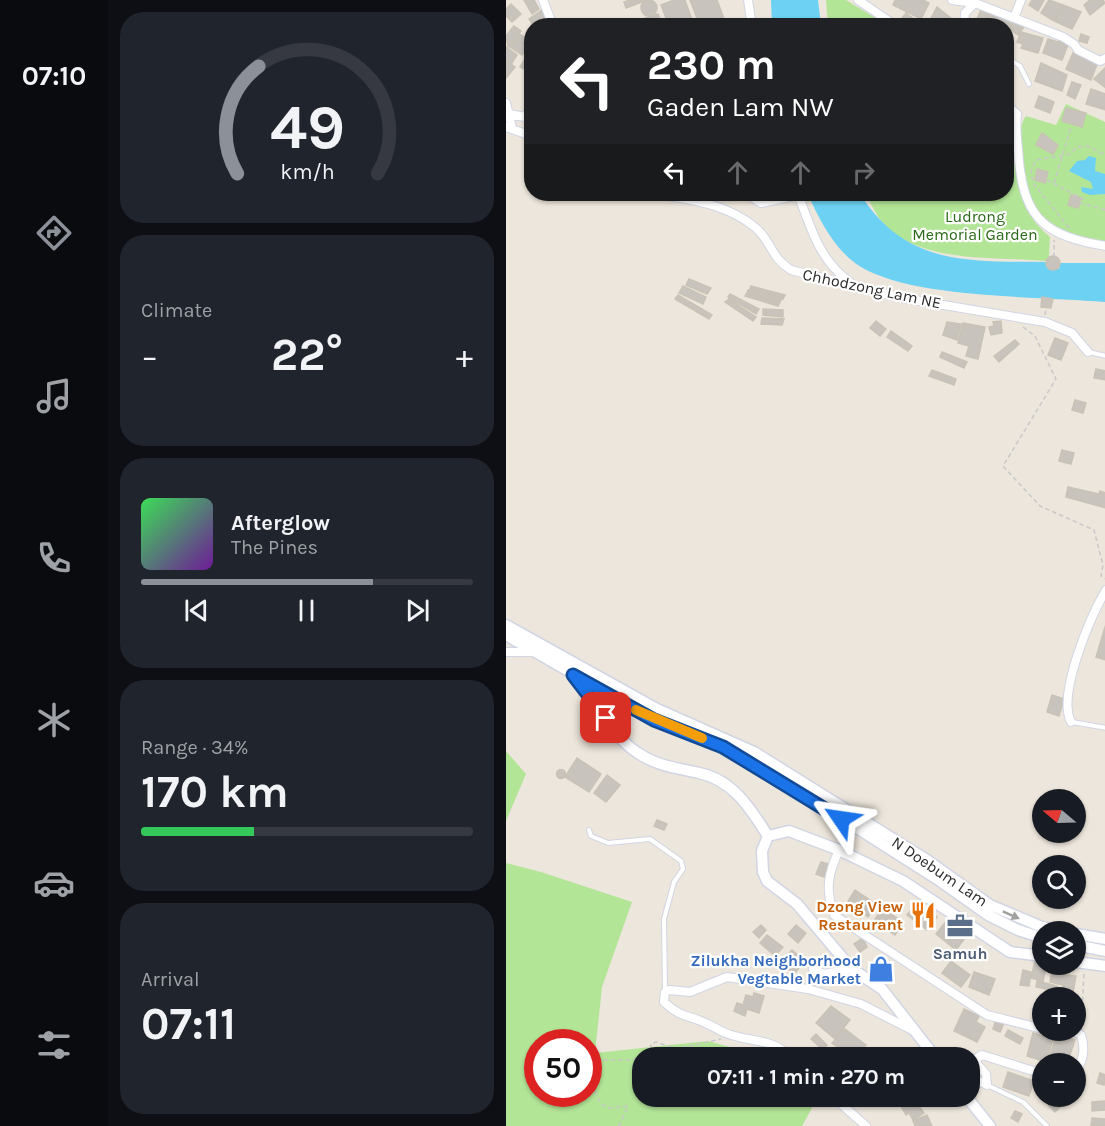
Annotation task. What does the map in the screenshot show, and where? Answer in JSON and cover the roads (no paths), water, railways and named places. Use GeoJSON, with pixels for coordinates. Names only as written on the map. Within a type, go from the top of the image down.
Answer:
{"type":"FeatureCollection","features":[{"type":"Feature","properties":{"kind":"main road","name":"N Doebum Lam"},"geometry":{"type":"LineString","coordinates":[[506,625],[657,708],[754,752],[927,860],[990,904],[1032,923]]}},
{"type":"Feature","properties":{"kind":"main road","name":"N Doebum Lam"},"geometry":{"type":"LineString","coordinates":[[506,635],[654,720],[723,747],[766,771],[937,879],[988,915],[1032,934]]}},
{"type":"Feature","properties":{"kind":"main road"},"geometry":{"type":"LineString","coordinates":[[573,675],[617,733],[636,752],[658,765],[702,773],[723,782],[742,798],[768,836]]}},
{"type":"Feature","properties":{"kind":"main road"},"geometry":{"type":"LineString","coordinates":[[768,836],[789,831],[839,850],[903,881],[1010,952],[1032,955]]}},
{"type":"Feature","properties":{"kind":"main road"},"geometry":{"type":"LineString","coordinates":[[768,836],[762,851],[763,872],[767,881],[797,904],[852,969],[882,989],[927,1047]]}},
{"type":"Feature","properties":{"kind":"main road"},"geometry":{"type":"LineString","coordinates":[[1086,936],[1106,939]]}},
{"type":"Feature","properties":{"kind":"main road"},"geometry":{"type":"LineString","coordinates":[[1086,947],[1106,951]]}},
{"type":"Feature","properties":{"kind":"main road"},"geometry":{"type":"LineString","coordinates":[[1086,964],[1104,965]]}},
{"type":"Feature","properties":{"kind":"main road"},"geometry":{"type":"LineString","coordinates":[[975,1107],[990,1126]]}},
{"type":"Feature","properties":{"kind":"street"},"geometry":{"type":"LineString","coordinates":[[544,0],[550,18]]}},
{"type":"Feature","properties":{"kind":"street"},"geometry":{"type":"LineString","coordinates":[[748,0],[751,18]]}},
{"type":"Feature","properties":{"kind":"street"},"geometry":{"type":"LineString","coordinates":[[858,0],[884,18]]}},
{"type":"Feature","properties":{"kind":"street"},"geometry":{"type":"LineString","coordinates":[[952,0],[976,3],[1063,37],[1074,44],[1078,50],[1100,61],[1106,58]]}},
{"type":"Feature","properties":{"kind":"street"},"geometry":{"type":"LineString","coordinates":[[1014,18],[1020,0]]}},
{"type":"Feature","properties":{"kind":"street"},"geometry":{"type":"LineString","coordinates":[[965,18],[965,13],[976,3]]}},
{"type":"Feature","properties":{"kind":"street"},"geometry":{"type":"LineString","coordinates":[[506,103],[509,128],[524,133]]}},
{"type":"Feature","properties":{"kind":"street"},"geometry":{"type":"LineString","coordinates":[[1014,113],[1017,116],[1021,186],[1031,212],[1044,226],[1054,232],[1106,246]]}},
{"type":"Feature","properties":{"kind":"street"},"geometry":{"type":"LineString","coordinates":[[509,114],[524,117]]}},
{"type":"Feature","properties":{"kind":"street","name":"Chhodzong Lam NE"},"geometry":{"type":"LineString","coordinates":[[698,201],[730,213],[758,231],[777,261],[791,270],[851,283],[902,298],[1004,313],[1057,325],[1072,333],[1088,352]]}},
{"type":"Feature","properties":{"kind":"street"},"geometry":{"type":"LineString","coordinates":[[801,201],[821,254],[833,270],[851,283]]}},
{"type":"Feature","properties":{"kind":"street"},"geometry":{"type":"LineString","coordinates":[[1071,722],[1066,713],[1068,692],[1087,631],[1106,590]]}},
{"type":"Feature","properties":{"kind":"street"},"geometry":{"type":"LineString","coordinates":[[506,652],[514,654],[535,652]]}},
{"type":"Feature","properties":{"kind":"street"},"geometry":{"type":"LineString","coordinates":[[839,850],[829,873],[829,895],[834,915],[987,1015],[1032,1026]]}},
{"type":"Feature","properties":{"kind":"street"},"geometry":{"type":"LineString","coordinates":[[813,969],[824,974],[852,969]]}},
{"type":"Feature","properties":{"kind":"street"},"geometry":{"type":"LineString","coordinates":[[782,1047],[727,1034],[701,1020],[684,1018],[664,1002],[665,992],[669,990],[690,992],[727,977],[808,988],[861,1004],[914,1030]]}},
{"type":"Feature","properties":{"kind":"street"},"geometry":{"type":"LineString","coordinates":[[987,1085],[986,1074],[977,1064],[977,1058],[982,1055],[1032,1071]]}},
{"type":"Feature","properties":{"kind":"street"},"geometry":{"type":"LineString","coordinates":[[980,1082],[987,1085]]}},
{"type":"Feature","properties":{"kind":"street"},"geometry":{"type":"LineString","coordinates":[[844,1107],[866,1126]]}},
{"type":"Feature","properties":{"kind":"lane"},"geometry":{"type":"LineString","coordinates":[[1014,62],[1020,66],[1029,84]]}},
{"type":"Feature","properties":{"kind":"lane","name":"Chhodzong Lam NE"},"geometry":{"type":"LineString","coordinates":[[1088,352],[1106,356]]}},
{"type":"Feature","properties":{"kind":"lane"},"geometry":{"type":"LineString","coordinates":[[1071,722],[1106,728]]}},
{"type":"Feature","properties":{"kind":"lane"},"geometry":{"type":"LineString","coordinates":[[589,830],[591,836],[608,843],[650,839],[682,861],[683,869],[674,882],[664,918],[665,992]]}},
{"type":"Feature","properties":{"kind":"lane"},"geometry":{"type":"LineString","coordinates":[[987,1085],[1023,1102],[1047,1126]]}},
{"type":"Feature","properties":{"kind":"water"},"geometry":{"type":"Polygon","coordinates":[[[771,0],[818,0],[820,18],[772,18],[771,0]]]}},
{"type":"Feature","properties":{"kind":"water"},"geometry":{"type":"Polygon","coordinates":[[[1089,156],[1096,158],[1095,171],[1105,174],[1105,194],[1090,195],[1082,192],[1081,187],[1093,189],[1091,182],[1069,171],[1077,161],[1085,160],[1089,156]]]}},
{"type":"Feature","properties":{"kind":"water"},"geometry":{"type":"Polygon","coordinates":[[[811,201],[865,201],[878,218],[898,235],[919,247],[942,255],[991,261],[1047,262],[1047,267],[1059,269],[1060,263],[1105,263],[1105,302],[945,291],[884,277],[852,261],[836,244],[811,201]]]}},
{"type":"Feature","properties":{"kind":"place","name":"Dzong View Restaurant"},"geometry":{"type":"Point","coordinates":[923,915]}},
{"type":"Feature","properties":{"kind":"place","name":"Samuh"},"geometry":{"type":"Point","coordinates":[960,926]}},
{"type":"Feature","properties":{"kind":"place","name":"Zilukha Neighborhood Vegtable Market"},"geometry":{"type":"Point","coordinates":[881,969]}},
{"type":"Feature","properties":{"kind":"park label","name":"Ludrong Memorial Garden"},"geometry":{"type":"Point","coordinates":[975,225]}}]}
